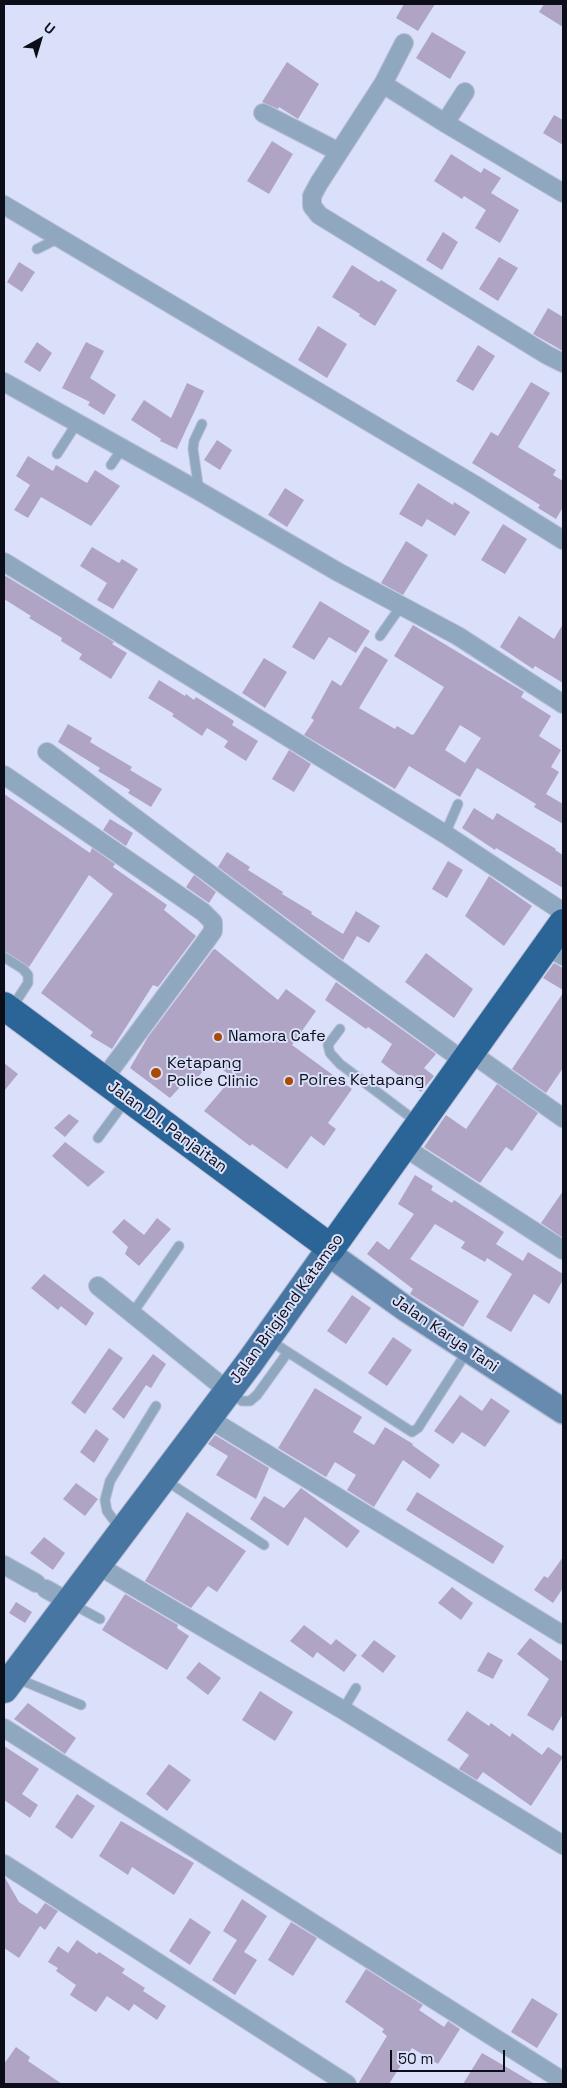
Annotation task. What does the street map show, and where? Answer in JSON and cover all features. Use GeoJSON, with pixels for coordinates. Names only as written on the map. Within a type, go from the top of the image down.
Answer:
{"type":"FeatureCollection","features":[{"type":"Feature","properties":{"kind":"highway","name":"Jalan Brigjend Katamso"},"geometry":{"type":"LineString","coordinates":[[329,1251],[468,1058],[555,951],[563,923]]}},
{"type":"Feature","properties":{"kind":"highway","name":"Jalan D.I. Panjaitan"},"geometry":{"type":"LineString","coordinates":[[7,1009],[128,1098],[329,1251]]}},
{"type":"Feature","properties":{"kind":"main road","name":"Jalan Brigjend Katamso"},"geometry":{"type":"LineString","coordinates":[[8,1683],[228,1391],[278,1345],[329,1251]]}},
{"type":"Feature","properties":{"kind":"street"},"geometry":{"type":"LineString","coordinates":[[404,43],[383,84],[312,196],[312,206],[319,215],[547,356],[563,364]]}},
{"type":"Feature","properties":{"kind":"street"},"geometry":{"type":"LineString","coordinates":[[383,84],[563,193]]}},
{"type":"Feature","properties":{"kind":"street"},"geometry":{"type":"LineString","coordinates":[[445,123],[465,92]]}},
{"type":"Feature","properties":{"kind":"street"},"geometry":{"type":"LineString","coordinates":[[263,113],[339,152]]}},
{"type":"Feature","properties":{"kind":"street"},"geometry":{"type":"LineString","coordinates":[[4,205],[467,480],[563,540]]}},
{"type":"Feature","properties":{"kind":"street"},"geometry":{"type":"LineString","coordinates":[[4,382],[401,606],[458,636],[563,704]]}},
{"type":"Feature","properties":{"kind":"street"},"geometry":{"type":"LineString","coordinates":[[4,562],[445,834],[563,912]]}},
{"type":"Feature","properties":{"kind":"street"},"geometry":{"type":"LineString","coordinates":[[48,752],[310,949],[468,1058],[563,1118]]}},
{"type":"Feature","properties":{"kind":"street"},"geometry":{"type":"LineString","coordinates":[[4,775],[203,912],[213,922],[213,931],[206,942],[103,1080]]}},
{"type":"Feature","properties":{"kind":"street"},"geometry":{"type":"LineString","coordinates":[[404,1147],[563,1250]]}},
{"type":"Feature","properties":{"kind":"street","name":"Jalan Karya Tani"},"geometry":{"type":"LineString","coordinates":[[329,1251],[468,1350],[563,1411]]}},
{"type":"Feature","properties":{"kind":"street"},"geometry":{"type":"LineString","coordinates":[[98,1286],[228,1391]]}},
{"type":"Feature","properties":{"kind":"street"},"geometry":{"type":"LineString","coordinates":[[208,1418],[563,1635]]}},
{"type":"Feature","properties":{"kind":"street"},"geometry":{"type":"LineString","coordinates":[[4,1565],[69,1602]]}},
{"type":"Feature","properties":{"kind":"street"},"geometry":{"type":"LineString","coordinates":[[98,1565],[343,1710],[563,1845]]}},
{"type":"Feature","properties":{"kind":"street"},"geometry":{"type":"LineString","coordinates":[[4,1728],[563,2081]]}},
{"type":"Feature","properties":{"kind":"street"},"geometry":{"type":"LineString","coordinates":[[4,1864],[347,2084]]}},
{"type":"Feature","properties":{"kind":"lane"},"geometry":{"type":"LineString","coordinates":[[37,249],[60,237]]}},
{"type":"Feature","properties":{"kind":"lane"},"geometry":{"type":"LineString","coordinates":[[57,454],[77,423]]}},
{"type":"Feature","properties":{"kind":"lane"},"geometry":{"type":"LineString","coordinates":[[199,491],[193,449],[194,441],[202,424]]}},
{"type":"Feature","properties":{"kind":"lane"},"geometry":{"type":"LineString","coordinates":[[111,464],[122,449]]}},
{"type":"Feature","properties":{"kind":"lane"},"geometry":{"type":"LineString","coordinates":[[380,636],[401,606]]}},
{"type":"Feature","properties":{"kind":"lane"},"geometry":{"type":"LineString","coordinates":[[445,834],[458,804]]}},
{"type":"Feature","properties":{"kind":"lane"},"geometry":{"type":"LineString","coordinates":[[4,957],[23,968],[28,975],[28,983],[7,1009]]}},
{"type":"Feature","properties":{"kind":"lane"},"geometry":{"type":"LineString","coordinates":[[340,1029],[328,1045],[330,1053],[340,1064],[420,1124]]}},
{"type":"Feature","properties":{"kind":"lane"},"geometry":{"type":"LineString","coordinates":[[98,1138],[128,1098]]}},
{"type":"Feature","properties":{"kind":"lane"},"geometry":{"type":"LineString","coordinates":[[132,1314],[179,1246]]}},
{"type":"Feature","properties":{"kind":"lane"},"geometry":{"type":"LineString","coordinates":[[278,1345],[412,1432],[418,1428],[468,1350]]}},
{"type":"Feature","properties":{"kind":"lane"},"geometry":{"type":"LineString","coordinates":[[122,1532],[107,1511],[105,1500],[110,1481],[156,1406]]}},
{"type":"Feature","properties":{"kind":"lane"},"geometry":{"type":"LineString","coordinates":[[163,1478],[264,1546]]}},
{"type":"Feature","properties":{"kind":"lane"},"geometry":{"type":"LineString","coordinates":[[69,1602],[100,1619]]}},
{"type":"Feature","properties":{"kind":"lane"},"geometry":{"type":"LineString","coordinates":[[8,1683],[81,1705]]}},
{"type":"Feature","properties":{"kind":"lane"},"geometry":{"type":"LineString","coordinates":[[343,1710],[356,1688]]}},
{"type":"Feature","properties":{"kind":"building"},"geometry":{"type":"Polygon","coordinates":[[[404,4],[435,4],[418,31],[396,18],[404,4]]]}},
{"type":"Feature","properties":{"kind":"building"},"geometry":{"type":"Polygon","coordinates":[[[544,4],[563,4],[563,27],[539,12],[544,4]]]}},
{"type":"Feature","properties":{"kind":"building"},"geometry":{"type":"Polygon","coordinates":[[[432,32],[466,52],[450,79],[416,58],[432,32]]]}},
{"type":"Feature","properties":{"kind":"building"},"geometry":{"type":"Polygon","coordinates":[[[287,62],[319,84],[298,119],[279,107],[278,109],[262,102],[287,62]]]}},
{"type":"Feature","properties":{"kind":"building"},"geometry":{"type":"Polygon","coordinates":[[[554,115],[563,120],[563,145],[543,133],[554,115]]]}},
{"type":"Feature","properties":{"kind":"building"},"geometry":{"type":"Polygon","coordinates":[[[272,141],[293,154],[269,194],[247,181],[272,141]]]}},
{"type":"Feature","properties":{"kind":"building"},"geometry":{"type":"Polygon","coordinates":[[[451,154],[481,173],[484,168],[501,178],[491,193],[519,210],[500,243],[475,228],[486,210],[464,196],[462,199],[434,181],[451,154]]]}},
{"type":"Feature","properties":{"kind":"building"},"geometry":{"type":"Polygon","coordinates":[[[443,232],[458,242],[442,270],[426,260],[443,232]]]}},
{"type":"Feature","properties":{"kind":"building"},"geometry":{"type":"Polygon","coordinates":[[[499,257],[518,268],[498,301],[479,289],[499,257]]]}},
{"type":"Feature","properties":{"kind":"building"},"geometry":{"type":"Polygon","coordinates":[[[19,262],[35,272],[22,292],[7,282],[19,262]]]}},
{"type":"Feature","properties":{"kind":"building"},"geometry":{"type":"Polygon","coordinates":[[[352,265],[379,282],[381,280],[397,290],[375,326],[359,316],[360,314],[332,297],[352,265]]]}},
{"type":"Feature","properties":{"kind":"building"},"geometry":{"type":"Polygon","coordinates":[[[548,308],[563,317],[563,351],[533,334],[548,308]]]}},
{"type":"Feature","properties":{"kind":"building"},"geometry":{"type":"Polygon","coordinates":[[[318,326],[347,344],[327,378],[298,360],[318,326]]]}},
{"type":"Feature","properties":{"kind":"building"},"geometry":{"type":"Polygon","coordinates":[[[37,342],[52,353],[40,372],[24,362],[37,342]]]}},
{"type":"Feature","properties":{"kind":"building"},"geometry":{"type":"Polygon","coordinates":[[[86,342],[104,351],[90,378],[116,395],[104,415],[88,405],[90,402],[62,388],[86,342]]]}},
{"type":"Feature","properties":{"kind":"building"},"geometry":{"type":"Polygon","coordinates":[[[478,345],[495,356],[473,391],[456,381],[478,345]]]}},
{"type":"Feature","properties":{"kind":"building"},"geometry":{"type":"Polygon","coordinates":[[[531,382],[550,393],[518,447],[556,470],[553,475],[563,481],[563,507],[556,519],[538,508],[540,505],[472,463],[491,432],[498,436],[531,382]]]}},
{"type":"Feature","properties":{"kind":"building"},"geometry":{"type":"Polygon","coordinates":[[[187,383],[204,391],[177,449],[160,441],[161,439],[131,420],[144,400],[171,418],[187,383]]]}},
{"type":"Feature","properties":{"kind":"building"},"geometry":{"type":"Polygon","coordinates":[[[217,440],[232,450],[220,470],[204,460],[217,440]]]}},
{"type":"Feature","properties":{"kind":"building"},"geometry":{"type":"Polygon","coordinates":[[[28,456],[53,471],[56,465],[87,483],[95,470],[120,486],[91,526],[41,497],[28,518],[14,510],[30,485],[16,476],[28,456]]]}},
{"type":"Feature","properties":{"kind":"building"},"geometry":{"type":"Polygon","coordinates":[[[418,483],[453,505],[454,502],[470,512],[455,536],[427,519],[422,527],[399,514],[418,483]]]}},
{"type":"Feature","properties":{"kind":"building"},"geometry":{"type":"Polygon","coordinates":[[[285,488],[304,500],[287,527],[268,515],[285,488]]]}},
{"type":"Feature","properties":{"kind":"building"},"geometry":{"type":"Polygon","coordinates":[[[503,524],[527,539],[505,574],[481,560],[503,524]]]}},
{"type":"Feature","properties":{"kind":"building"},"geometry":{"type":"Polygon","coordinates":[[[406,541],[428,555],[403,595],[381,583],[406,541]]]}},
{"type":"Feature","properties":{"kind":"building"},"geometry":{"type":"Polygon","coordinates":[[[92,547],[119,563],[122,559],[138,569],[113,609],[97,600],[107,583],[80,566],[92,547]]]}},
{"type":"Feature","properties":{"kind":"building"},"geometry":{"type":"Polygon","coordinates":[[[4,575],[114,642],[112,644],[127,653],[111,679],[79,659],[82,654],[61,641],[62,638],[29,618],[31,616],[4,599],[4,575]]]}},
{"type":"Feature","properties":{"kind":"building"},"geometry":{"type":"Polygon","coordinates":[[[320,601],[370,631],[356,653],[329,637],[314,660],[292,647],[320,601]]]}},
{"type":"Feature","properties":{"kind":"building"},"geometry":{"type":"Polygon","coordinates":[[[519,616],[554,639],[563,624],[563,683],[535,666],[533,669],[500,647],[519,616]]]}},
{"type":"Feature","properties":{"kind":"building"},"geometry":{"type":"Polygon","coordinates":[[[413,625],[524,692],[521,697],[551,716],[539,736],[561,750],[551,767],[559,772],[546,794],[563,804],[563,824],[534,807],[536,804],[477,768],[460,797],[409,766],[395,789],[304,735],[314,720],[311,718],[332,680],[341,686],[365,646],[388,660],[359,708],[395,729],[397,726],[412,735],[414,734],[444,687],[394,656],[413,625]],[[460,725],[445,750],[465,763],[481,738],[460,725]]]}},
{"type":"Feature","properties":{"kind":"building"},"geometry":{"type":"Polygon","coordinates":[[[264,658],[287,672],[265,708],[242,693],[264,658]]]}},
{"type":"Feature","properties":{"kind":"building"},"geometry":{"type":"Polygon","coordinates":[[[159,680],[185,696],[186,694],[194,700],[196,697],[234,721],[232,725],[258,741],[246,761],[224,747],[228,741],[207,728],[202,736],[172,716],[174,714],[148,698],[159,680]]]}},
{"type":"Feature","properties":{"kind":"building"},"geometry":{"type":"Polygon","coordinates":[[[68,724],[92,738],[90,742],[132,767],[130,770],[162,789],[151,807],[128,793],[130,790],[98,771],[100,768],[58,742],[68,724]]]}},
{"type":"Feature","properties":{"kind":"building"},"geometry":{"type":"Polygon","coordinates":[[[289,750],[311,764],[294,792],[272,779],[289,750]]]}},
{"type":"Feature","properties":{"kind":"building"},"geometry":{"type":"Polygon","coordinates":[[[4,794],[90,853],[92,848],[115,864],[113,867],[167,905],[164,910],[196,936],[158,987],[153,985],[112,1049],[90,1036],[93,1032],[41,993],[113,894],[89,875],[29,967],[4,951],[4,794]]]}},
{"type":"Feature","properties":{"kind":"building"},"geometry":{"type":"Polygon","coordinates":[[[474,808],[493,820],[497,813],[563,855],[563,888],[496,848],[495,850],[462,828],[474,808]]]}},
{"type":"Feature","properties":{"kind":"building"},"geometry":{"type":"Polygon","coordinates":[[[110,819],[133,833],[126,846],[103,830],[110,819]]]}},
{"type":"Feature","properties":{"kind":"building"},"geometry":{"type":"Polygon","coordinates":[[[227,852],[250,867],[248,870],[343,934],[356,911],[380,926],[369,943],[357,936],[343,960],[218,867],[227,852]]]}},
{"type":"Feature","properties":{"kind":"building"},"geometry":{"type":"Polygon","coordinates":[[[448,861],[463,870],[447,898],[432,889],[448,861]]]}},
{"type":"Feature","properties":{"kind":"building"},"geometry":{"type":"Polygon","coordinates":[[[194,875],[216,892],[209,903],[186,887],[194,875]]]}},
{"type":"Feature","properties":{"kind":"building"},"geometry":{"type":"Polygon","coordinates":[[[489,876],[532,906],[504,946],[465,916],[489,876]]]}},
{"type":"Feature","properties":{"kind":"building"},"geometry":{"type":"Polygon","coordinates":[[[215,949],[278,1000],[286,989],[316,1011],[292,1045],[352,1089],[328,1123],[336,1129],[324,1146],[311,1136],[287,1169],[252,1144],[250,1146],[204,1111],[233,1077],[211,1062],[197,1078],[192,1074],[170,1098],[130,1068],[148,1037],[215,949]]]}},
{"type":"Feature","properties":{"kind":"building"},"geometry":{"type":"Polygon","coordinates":[[[426,953],[473,989],[454,1018],[405,982],[426,953]]]}},
{"type":"Feature","properties":{"kind":"building"},"geometry":{"type":"Polygon","coordinates":[[[554,963],[563,968],[563,990],[543,978],[554,963]]]}},
{"type":"Feature","properties":{"kind":"building"},"geometry":{"type":"Polygon","coordinates":[[[336,982],[436,1054],[424,1068],[434,1076],[421,1092],[381,1062],[392,1044],[368,1027],[366,1029],[325,1000],[336,982]]]}},
{"type":"Feature","properties":{"kind":"building"},"geometry":{"type":"Polygon","coordinates":[[[563,993],[563,1068],[546,1093],[512,1069],[563,993]]]}},
{"type":"Feature","properties":{"kind":"building"},"geometry":{"type":"Polygon","coordinates":[[[4,1063],[18,1074],[4,1091],[4,1063]]]}},
{"type":"Feature","properties":{"kind":"building"},"geometry":{"type":"Polygon","coordinates":[[[497,1084],[538,1113],[512,1151],[506,1147],[480,1183],[424,1147],[446,1115],[466,1129],[497,1084]]]}},
{"type":"Feature","properties":{"kind":"building"},"geometry":{"type":"Polygon","coordinates":[[[69,1114],[79,1121],[65,1137],[54,1128],[69,1114]]]}},
{"type":"Feature","properties":{"kind":"building"},"geometry":{"type":"Polygon","coordinates":[[[65,1142],[105,1172],[88,1187],[52,1156],[65,1142]]]}},
{"type":"Feature","properties":{"kind":"building"},"geometry":{"type":"Polygon","coordinates":[[[415,1175],[433,1186],[431,1190],[452,1203],[454,1200],[504,1232],[496,1244],[523,1261],[528,1252],[563,1274],[563,1280],[549,1304],[534,1294],[511,1332],[486,1317],[512,1274],[487,1258],[485,1262],[461,1248],[465,1242],[435,1224],[410,1259],[479,1301],[463,1327],[410,1294],[413,1289],[367,1254],[377,1241],[389,1250],[414,1214],[398,1204],[415,1175]]]}},
{"type":"Feature","properties":{"kind":"building"},"geometry":{"type":"Polygon","coordinates":[[[563,1191],[563,1238],[541,1223],[563,1191]]]}},
{"type":"Feature","properties":{"kind":"building"},"geometry":{"type":"Polygon","coordinates":[[[157,1218],[171,1229],[139,1266],[125,1254],[128,1247],[112,1232],[124,1219],[144,1235],[157,1218]]]}},
{"type":"Feature","properties":{"kind":"building"},"geometry":{"type":"Polygon","coordinates":[[[44,1274],[94,1313],[86,1326],[61,1306],[58,1310],[31,1288],[44,1274]]]}},
{"type":"Feature","properties":{"kind":"building"},"geometry":{"type":"Polygon","coordinates":[[[352,1295],[371,1308],[346,1344],[327,1331],[352,1295]]]}},
{"type":"Feature","properties":{"kind":"building"},"geometry":{"type":"Polygon","coordinates":[[[393,1337],[412,1350],[387,1386],[368,1373],[393,1337]]]}},
{"type":"Feature","properties":{"kind":"building"},"geometry":{"type":"Polygon","coordinates":[[[109,1348],[123,1358],[85,1414],[71,1403],[109,1348]]]}},
{"type":"Feature","properties":{"kind":"building"},"geometry":{"type":"Polygon","coordinates":[[[153,1354],[166,1364],[151,1388],[146,1385],[124,1419],[112,1409],[153,1354]]]}},
{"type":"Feature","properties":{"kind":"building"},"geometry":{"type":"Polygon","coordinates":[[[315,1388],[362,1417],[353,1432],[374,1445],[385,1427],[413,1444],[440,1465],[430,1479],[403,1460],[374,1507],[347,1490],[356,1475],[335,1462],[326,1477],[278,1448],[315,1388]]]}},
{"type":"Feature","properties":{"kind":"building"},"geometry":{"type":"Polygon","coordinates":[[[460,1395],[482,1411],[491,1398],[510,1411],[485,1447],[462,1432],[453,1444],[434,1431],[460,1395]]]}},
{"type":"Feature","properties":{"kind":"building"},"geometry":{"type":"Polygon","coordinates":[[[96,1429],[109,1439],[94,1463],[80,1452],[96,1429]]]}},
{"type":"Feature","properties":{"kind":"building"},"geometry":{"type":"Polygon","coordinates":[[[215,1435],[269,1468],[256,1499],[216,1475],[228,1456],[208,1444],[215,1435]]]}},
{"type":"Feature","properties":{"kind":"building"},"geometry":{"type":"Polygon","coordinates":[[[76,1483],[98,1499],[85,1516],[63,1499],[76,1483]]]}},
{"type":"Feature","properties":{"kind":"building"},"geometry":{"type":"Polygon","coordinates":[[[301,1488],[360,1531],[347,1548],[305,1517],[288,1546],[250,1519],[264,1496],[284,1508],[301,1488]]]}},
{"type":"Feature","properties":{"kind":"building"},"geometry":{"type":"Polygon","coordinates":[[[417,1492],[504,1546],[493,1564],[406,1510],[417,1492]]]}},
{"type":"Feature","properties":{"kind":"building"},"geometry":{"type":"Polygon","coordinates":[[[187,1512],[246,1551],[217,1592],[208,1586],[191,1608],[145,1581],[187,1512]]]}},
{"type":"Feature","properties":{"kind":"building"},"geometry":{"type":"Polygon","coordinates":[[[44,1537],[65,1553],[53,1570],[30,1553],[44,1537]]]}},
{"type":"Feature","properties":{"kind":"building"},"geometry":{"type":"Polygon","coordinates":[[[563,1557],[563,1588],[553,1603],[534,1590],[544,1576],[548,1578],[563,1557]]]}},
{"type":"Feature","properties":{"kind":"building"},"geometry":{"type":"Polygon","coordinates":[[[452,1587],[473,1603],[461,1620],[438,1603],[452,1587]]]}},
{"type":"Feature","properties":{"kind":"building"},"geometry":{"type":"Polygon","coordinates":[[[125,1594],[178,1625],[177,1628],[189,1636],[167,1670],[102,1630],[125,1594]]]}},
{"type":"Feature","properties":{"kind":"building"},"geometry":{"type":"Polygon","coordinates":[[[16,1602],[32,1612],[25,1623],[9,1613],[16,1602]]]}},
{"type":"Feature","properties":{"kind":"building"},"geometry":{"type":"Polygon","coordinates":[[[304,1625],[331,1645],[336,1639],[357,1655],[344,1672],[317,1652],[313,1658],[290,1641],[304,1625]]]}},
{"type":"Feature","properties":{"kind":"building"},"geometry":{"type":"Polygon","coordinates":[[[530,1638],[563,1662],[563,1714],[553,1731],[527,1715],[549,1679],[517,1654],[530,1638]]]}},
{"type":"Feature","properties":{"kind":"building"},"geometry":{"type":"Polygon","coordinates":[[[374,1640],[396,1656],[383,1673],[361,1656],[374,1640]]]}},
{"type":"Feature","properties":{"kind":"building"},"geometry":{"type":"Polygon","coordinates":[[[488,1652],[503,1660],[493,1679],[477,1671],[488,1652]]]}},
{"type":"Feature","properties":{"kind":"building"},"geometry":{"type":"Polygon","coordinates":[[[199,1662],[221,1678],[208,1695],[186,1678],[199,1662]]]}},
{"type":"Feature","properties":{"kind":"building"},"geometry":{"type":"Polygon","coordinates":[[[260,1691],[293,1712],[275,1741],[242,1720],[260,1691]]]}},
{"type":"Feature","properties":{"kind":"building"},"geometry":{"type":"Polygon","coordinates":[[[28,1703],[76,1738],[65,1754],[14,1719],[28,1703]]]}},
{"type":"Feature","properties":{"kind":"building"},"geometry":{"type":"Polygon","coordinates":[[[467,1711],[489,1726],[491,1723],[510,1737],[512,1733],[542,1755],[548,1747],[563,1757],[531,1806],[483,1772],[477,1780],[459,1769],[469,1755],[447,1740],[467,1711]]]}},
{"type":"Feature","properties":{"kind":"building"},"geometry":{"type":"Polygon","coordinates":[[[4,1746],[39,1769],[22,1794],[38,1805],[30,1818],[4,1800],[4,1746]]]}},
{"type":"Feature","properties":{"kind":"building"},"geometry":{"type":"Polygon","coordinates":[[[169,1764],[191,1780],[167,1811],[146,1794],[169,1764]]]}},
{"type":"Feature","properties":{"kind":"building"},"geometry":{"type":"Polygon","coordinates":[[[77,1794],[95,1806],[72,1839],[55,1827],[77,1794]]]}},
{"type":"Feature","properties":{"kind":"building"},"geometry":{"type":"Polygon","coordinates":[[[121,1821],[194,1863],[174,1895],[132,1867],[128,1875],[99,1856],[121,1821]]]}},
{"type":"Feature","properties":{"kind":"building"},"geometry":{"type":"Polygon","coordinates":[[[4,1876],[19,1902],[37,1914],[45,1903],[58,1911],[45,1930],[40,1926],[19,1958],[4,1948],[4,1876]]]}},
{"type":"Feature","properties":{"kind":"building"},"geometry":{"type":"Polygon","coordinates":[[[242,1899],[267,1916],[244,1952],[257,1960],[235,1995],[212,1980],[237,1940],[223,1931],[242,1899]]]}},
{"type":"Feature","properties":{"kind":"building"},"geometry":{"type":"Polygon","coordinates":[[[190,1918],[211,1932],[190,1965],[169,1951],[190,1918]]]}},
{"type":"Feature","properties":{"kind":"building"},"geometry":{"type":"Polygon","coordinates":[[[291,1922],[317,1938],[293,1976],[268,1960],[291,1922]]]}},
{"type":"Feature","properties":{"kind":"building"},"geometry":{"type":"Polygon","coordinates":[[[77,1940],[97,1954],[99,1952],[125,1969],[122,1973],[145,1988],[143,1991],[166,2006],[157,2020],[134,2004],[129,2011],[107,1996],[96,2012],[70,1995],[76,1985],[56,1971],[58,1968],[48,1962],[58,1946],[68,1953],[77,1940]]]}},
{"type":"Feature","properties":{"kind":"building"},"geometry":{"type":"Polygon","coordinates":[[[366,1969],[423,2005],[419,2010],[444,2027],[448,2021],[460,2029],[438,2064],[412,2048],[389,2084],[358,2084],[387,2036],[382,2032],[384,2029],[345,2002],[366,1969]]]}},
{"type":"Feature","properties":{"kind":"building"},"geometry":{"type":"Polygon","coordinates":[[[532,1998],[558,2014],[537,2048],[511,2032],[532,1998]]]}},
{"type":"Feature","properties":{"kind":"building"},"geometry":{"type":"Polygon","coordinates":[[[16,2047],[30,2057],[28,2061],[62,2084],[4,2084],[4,2064],[16,2047]]]}},
{"type":"Feature","properties":{"kind":"building"},"geometry":{"type":"Polygon","coordinates":[[[482,2053],[503,2065],[535,2084],[463,2084],[482,2053]]]}},
{"type":"Feature","properties":{"kind":"place","name":"Namora Cafe"},"geometry":{"type":"Point","coordinates":[218,1037]}},
{"type":"Feature","properties":{"kind":"place","name":"Ketapang Police Clinic"},"geometry":{"type":"Point","coordinates":[156,1073]}},
{"type":"Feature","properties":{"kind":"place","name":"Polres Ketapang"},"geometry":{"type":"Point","coordinates":[289,1081]}}]}
